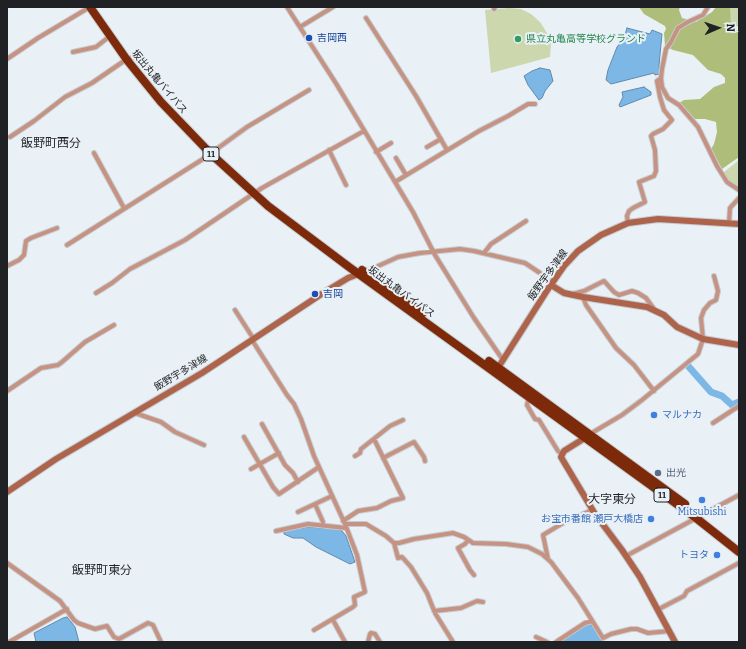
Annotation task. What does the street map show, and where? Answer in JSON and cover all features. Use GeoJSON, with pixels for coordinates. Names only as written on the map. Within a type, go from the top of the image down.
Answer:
{"type":"FeatureCollection","features":[{"type":"Feature","properties":{"kind":"highway","name":"坂出丸亀バイパス"},"geometry":{"type":"LineString","coordinates":[[90,7],[110,35],[212,152],[256,192],[273,203],[410,310],[497,370],[739,546]]}},
{"type":"Feature","properties":{"kind":"highway","name":"坂出丸亀バイパス"},"geometry":{"type":"LineString","coordinates":[[96,7],[131,58]]}},
{"type":"Feature","properties":{"kind":"highway","name":"坂出丸亀バイパス"},"geometry":{"type":"LineString","coordinates":[[497,370],[529,397],[588,436]]}},
{"type":"Feature","properties":{"kind":"highway","name":"坂出丸亀バイパス"},"geometry":{"type":"LineString","coordinates":[[698,517],[739,552]]}},
{"type":"Feature","properties":{"kind":"main road","name":"飯野宇多津線"},"geometry":{"type":"LineString","coordinates":[[497,370],[564,266],[578,251],[601,235],[628,223],[640,221],[670,219],[739,224]]}},
{"type":"Feature","properties":{"kind":"main road","name":"飯野宇多津線"},"geometry":{"type":"LineString","coordinates":[[7,492],[56,459],[202,373],[320,295],[362,273]]}},
{"type":"Feature","properties":{"kind":"main road"},"geometry":{"type":"LineString","coordinates":[[551,285],[564,293],[631,303],[654,309],[677,327],[702,339],[739,346]]}},
{"type":"Feature","properties":{"kind":"main road"},"geometry":{"type":"LineString","coordinates":[[588,436],[564,451],[561,457],[592,510],[644,583],[675,642]]}},
{"type":"Feature","properties":{"kind":"street"},"geometry":{"type":"LineString","coordinates":[[7,59],[38,38],[90,7]]}},
{"type":"Feature","properties":{"kind":"street"},"geometry":{"type":"LineString","coordinates":[[287,7],[337,85],[474,318],[503,360]]}},
{"type":"Feature","properties":{"kind":"street"},"geometry":{"type":"LineString","coordinates":[[300,27],[333,7]]}},
{"type":"Feature","properties":{"kind":"street"},"geometry":{"type":"LineString","coordinates":[[708,7],[703,15],[678,28],[666,49],[661,78],[662,87],[668,98],[679,105],[698,127],[717,166],[727,182],[739,190]]}},
{"type":"Feature","properties":{"kind":"street"},"geometry":{"type":"LineString","coordinates":[[366,18],[416,96],[447,150]]}},
{"type":"Feature","properties":{"kind":"street"},"geometry":{"type":"LineString","coordinates":[[73,52],[96,47],[110,35]]}},
{"type":"Feature","properties":{"kind":"street"},"geometry":{"type":"LineString","coordinates":[[10,138],[64,97],[92,82],[124,60],[131,58]]}},
{"type":"Feature","properties":{"kind":"street"},"geometry":{"type":"LineString","coordinates":[[628,223],[627,216],[629,212],[633,208],[645,202],[639,182],[654,176],[656,171],[655,150],[651,136],[663,129],[672,120],[664,110],[660,97],[657,81],[661,78]]}},
{"type":"Feature","properties":{"kind":"street"},"geometry":{"type":"LineString","coordinates":[[67,245],[212,152],[247,127],[309,90]]}},
{"type":"Feature","properties":{"kind":"street"},"geometry":{"type":"LineString","coordinates":[[395,182],[447,150],[528,104],[535,104]]}},
{"type":"Feature","properties":{"kind":"street"},"geometry":{"type":"LineString","coordinates":[[96,293],[112,284],[130,269],[184,240],[256,192],[364,130]]}},
{"type":"Feature","properties":{"kind":"street"},"geometry":{"type":"LineString","coordinates":[[427,147],[441,139]]}},
{"type":"Feature","properties":{"kind":"street"},"geometry":{"type":"LineString","coordinates":[[376,152],[391,143]]}},
{"type":"Feature","properties":{"kind":"street"},"geometry":{"type":"LineString","coordinates":[[329,150],[346,185]]}},
{"type":"Feature","properties":{"kind":"street"},"geometry":{"type":"LineString","coordinates":[[94,153],[124,208]]}},
{"type":"Feature","properties":{"kind":"street"},"geometry":{"type":"LineString","coordinates":[[396,158],[406,175]]}},
{"type":"Feature","properties":{"kind":"street"},"geometry":{"type":"LineString","coordinates":[[729,223],[730,208],[739,198]]}},
{"type":"Feature","properties":{"kind":"street"},"geometry":{"type":"LineString","coordinates":[[484,253],[491,244],[526,221]]}},
{"type":"Feature","properties":{"kind":"street"},"geometry":{"type":"LineString","coordinates":[[7,266],[19,260],[24,255],[26,241],[57,228]]}},
{"type":"Feature","properties":{"kind":"street"},"geometry":{"type":"LineString","coordinates":[[362,273],[398,257],[455,249],[484,253],[526,263],[540,273],[551,285]]}},
{"type":"Feature","properties":{"kind":"street"},"geometry":{"type":"LineString","coordinates":[[588,436],[622,415],[654,391],[698,354],[702,339],[701,318],[704,310],[710,303],[716,300],[718,291],[714,276]]}},
{"type":"Feature","properties":{"kind":"street"},"geometry":{"type":"LineString","coordinates":[[571,294],[584,291],[604,281],[614,292],[619,295],[632,291],[638,293],[646,298],[654,309]]}},
{"type":"Feature","properties":{"kind":"street"},"geometry":{"type":"LineString","coordinates":[[583,297],[586,305],[616,348],[634,364],[654,391]]}},
{"type":"Feature","properties":{"kind":"street"},"geometry":{"type":"LineString","coordinates":[[235,310],[302,419],[319,467],[345,524],[356,555],[365,592],[354,597],[355,605],[353,607],[314,630]]}},
{"type":"Feature","properties":{"kind":"street"},"geometry":{"type":"LineString","coordinates":[[7,391],[41,368],[58,365],[85,342],[114,325]]}},
{"type":"Feature","properties":{"kind":"street"},"geometry":{"type":"LineString","coordinates":[[529,397],[527,404],[535,418],[539,420],[558,451],[562,454]]}},
{"type":"Feature","properties":{"kind":"street"},"geometry":{"type":"LineString","coordinates":[[712,424],[739,406]]}},
{"type":"Feature","properties":{"kind":"street"},"geometry":{"type":"LineString","coordinates":[[135,413],[161,422],[175,432],[204,445]]}},
{"type":"Feature","properties":{"kind":"street"},"geometry":{"type":"LineString","coordinates":[[355,456],[360,453],[361,448],[390,426],[403,420]]}},
{"type":"Feature","properties":{"kind":"street"},"geometry":{"type":"LineString","coordinates":[[262,424],[278,454],[298,482]]}},
{"type":"Feature","properties":{"kind":"street"},"geometry":{"type":"LineString","coordinates":[[244,437],[273,487],[279,494],[319,467]]}},
{"type":"Feature","properties":{"kind":"street"},"geometry":{"type":"LineString","coordinates":[[345,524],[358,511],[377,508],[390,501],[403,498],[374,439]]}},
{"type":"Feature","properties":{"kind":"street"},"geometry":{"type":"LineString","coordinates":[[383,458],[414,442],[425,461]]}},
{"type":"Feature","properties":{"kind":"street"},"geometry":{"type":"LineString","coordinates":[[251,470],[278,454]]}},
{"type":"Feature","properties":{"kind":"street"},"geometry":{"type":"LineString","coordinates":[[626,556],[739,495]]}},
{"type":"Feature","properties":{"kind":"street"},"geometry":{"type":"LineString","coordinates":[[298,512],[332,496]]}},
{"type":"Feature","properties":{"kind":"street"},"geometry":{"type":"LineString","coordinates":[[315,504],[323,522]]}},
{"type":"Feature","properties":{"kind":"street"},"geometry":{"type":"LineString","coordinates":[[548,559],[543,534],[592,510]]}},
{"type":"Feature","properties":{"kind":"street"},"geometry":{"type":"LineString","coordinates":[[276,531],[308,524],[366,524],[386,536],[394,543],[398,558],[402,557],[411,567],[427,593],[434,611],[452,642]]}},
{"type":"Feature","properties":{"kind":"street"},"geometry":{"type":"LineString","coordinates":[[394,543],[402,543],[414,539],[453,533],[460,535],[473,543],[500,544],[528,548],[542,554],[552,562],[564,578],[603,640],[611,634],[632,629],[637,629],[648,633],[670,631]]}},
{"type":"Feature","properties":{"kind":"street"},"geometry":{"type":"LineString","coordinates":[[468,540],[466,544],[458,548],[474,575]]}},
{"type":"Feature","properties":{"kind":"street"},"geometry":{"type":"LineString","coordinates":[[7,563],[60,601],[78,623],[95,629],[107,626],[114,637],[118,639],[148,623],[153,625],[161,642]]}},
{"type":"Feature","properties":{"kind":"street"},"geometry":{"type":"LineString","coordinates":[[659,609],[739,563]]}},
{"type":"Feature","properties":{"kind":"street"},"geometry":{"type":"LineString","coordinates":[[434,611],[461,608],[477,601],[483,602]]}},
{"type":"Feature","properties":{"kind":"street"},"geometry":{"type":"LineString","coordinates":[[9,642],[67,609]]}},
{"type":"Feature","properties":{"kind":"street"},"geometry":{"type":"LineString","coordinates":[[333,620],[345,642]]}},
{"type":"Feature","properties":{"kind":"street"},"geometry":{"type":"LineString","coordinates":[[556,642],[585,623],[592,621]]}},
{"type":"Feature","properties":{"kind":"street"},"geometry":{"type":"LineString","coordinates":[[368,642],[371,633],[375,634],[380,642]]}},
{"type":"Feature","properties":{"kind":"street"},"geometry":{"type":"LineString","coordinates":[[536,637],[547,642]]}},
{"type":"Feature","properties":{"kind":"green space"},"geometry":{"type":"Polygon","coordinates":[[[639,7],[680,7],[679,10],[682,18],[696,22],[712,12],[716,7],[730,7],[731,29],[739,31],[739,157],[722,169],[711,149],[717,132],[716,122],[705,119],[695,119],[679,103],[684,100],[700,99],[714,87],[725,83],[725,78],[721,74],[708,70],[693,55],[673,50],[665,46],[665,26],[644,14],[639,7]]]}},
{"type":"Feature","properties":{"kind":"green space"},"geometry":{"type":"Polygon","coordinates":[[[730,7],[739,7],[739,27],[730,24],[730,7]]]}},
{"type":"Feature","properties":{"kind":"green space","name":"県立丸亀高等学校グランド"},"geometry":{"type":"Polygon","coordinates":[[[509,8],[521,9],[531,14],[540,22],[547,33],[551,44],[550,57],[491,73],[485,10],[509,8]]]}},
{"type":"Feature","properties":{"kind":"green space"},"geometry":{"type":"Polygon","coordinates":[[[739,160],[739,188],[729,181],[723,173],[739,160]]]}},
{"type":"Feature","properties":{"kind":"water"},"geometry":{"type":"Polygon","coordinates":[[[627,28],[650,34],[652,30],[662,34],[659,65],[660,74],[655,75],[654,73],[611,84],[606,80],[608,70],[617,47],[624,38],[627,28]]]}},
{"type":"Feature","properties":{"kind":"water"},"geometry":{"type":"Polygon","coordinates":[[[540,68],[550,70],[553,81],[545,91],[542,98],[539,100],[528,85],[524,76],[540,68]]]}},
{"type":"Feature","properties":{"kind":"water"},"geometry":{"type":"Polygon","coordinates":[[[644,87],[651,92],[651,95],[620,107],[619,105],[623,97],[622,92],[644,87]]]}},
{"type":"Feature","properties":{"kind":"water"},"geometry":{"type":"Polygon","coordinates":[[[308,527],[337,529],[342,531],[346,536],[355,562],[350,564],[316,547],[303,538],[293,538],[284,534],[284,531],[308,527]]]}},
{"type":"Feature","properties":{"kind":"water"},"geometry":{"type":"Polygon","coordinates":[[[67,617],[75,627],[79,642],[36,642],[34,633],[67,617]]]}},
{"type":"Feature","properties":{"kind":"water"},"geometry":{"type":"Polygon","coordinates":[[[588,623],[592,625],[602,642],[560,642],[588,623]]]}},
{"type":"Feature","properties":{"kind":"waterway"},"geometry":{"type":"LineString","coordinates":[[689,367],[711,392],[722,396],[732,405],[739,402]]}},
{"type":"Feature","properties":{"kind":"place","name":"吉岡西"},"geometry":{"type":"Point","coordinates":[309,38]}},
{"type":"Feature","properties":{"kind":"place","name":"県立丸亀高等学校グランド"},"geometry":{"type":"Point","coordinates":[518,39]}},
{"type":"Feature","properties":{"kind":"place","name":"吉岡"},"geometry":{"type":"Point","coordinates":[315,294]}},
{"type":"Feature","properties":{"kind":"place","name":"マルナカ"},"geometry":{"type":"Point","coordinates":[654,415]}},
{"type":"Feature","properties":{"kind":"place","name":"出光"},"geometry":{"type":"Point","coordinates":[658,473]}},
{"type":"Feature","properties":{"kind":"place","name":"Mitsubishi"},"geometry":{"type":"Point","coordinates":[702,500]}},
{"type":"Feature","properties":{"kind":"place","name":"お宝市番館 瀬戸大橋店"},"geometry":{"type":"Point","coordinates":[651,519]}},
{"type":"Feature","properties":{"kind":"place","name":"トヨタ"},"geometry":{"type":"Point","coordinates":[717,555]}},
{"type":"Feature","properties":{"kind":"district","name":"飯野町西分"},"geometry":{"type":"Point","coordinates":[51,144]}},
{"type":"Feature","properties":{"kind":"district","name":"大字東分"},"geometry":{"type":"Point","coordinates":[612,500]}},
{"type":"Feature","properties":{"kind":"district","name":"飯野町東分"},"geometry":{"type":"Point","coordinates":[102,571]}}]}
